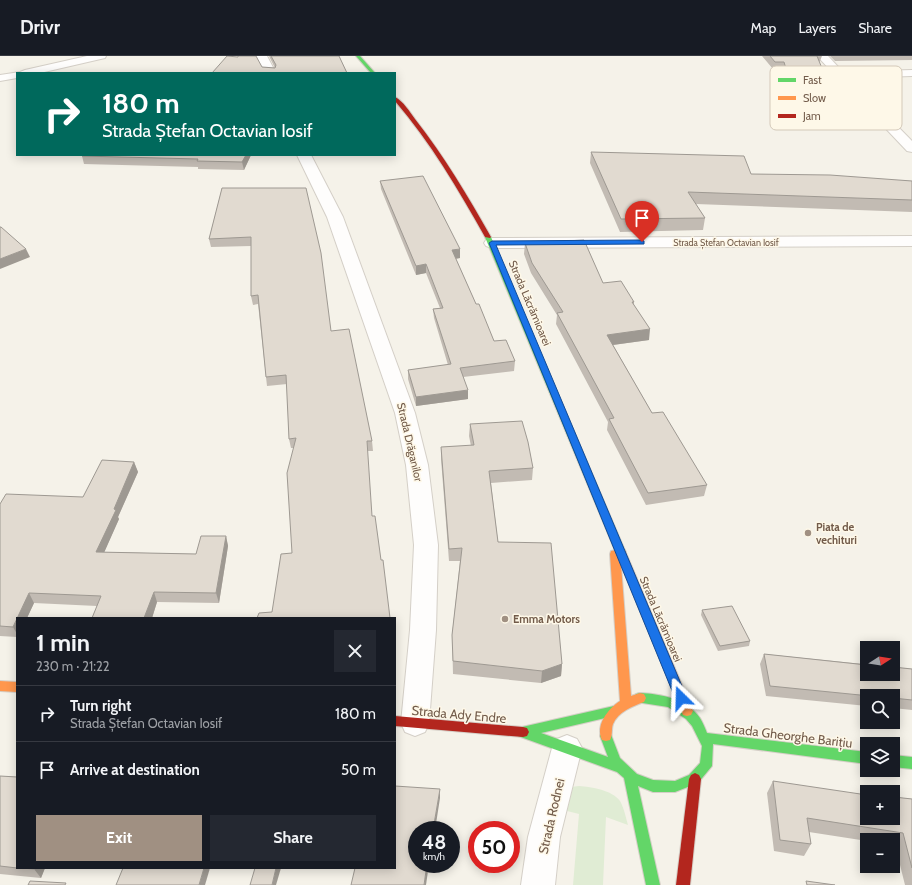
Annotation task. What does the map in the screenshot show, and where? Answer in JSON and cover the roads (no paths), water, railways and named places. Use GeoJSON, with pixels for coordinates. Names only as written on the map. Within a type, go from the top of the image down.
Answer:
{"type":"FeatureCollection","features":[{"type":"Feature","properties":{"kind":"main road"},"geometry":{"type":"LineString","coordinates":[[358,56],[372,72]]}},
{"type":"Feature","properties":{"kind":"main road","name":"Strada Lăcrămioarei"},"geometry":{"type":"LineString","coordinates":[[396,99],[416,121],[446,164],[492,243],[687,712]]}},
{"type":"Feature","properties":{"kind":"main road","name":"Strada Lăcrămioarei"},"geometry":{"type":"LineString","coordinates":[[613,535],[626,702]]}},
{"type":"Feature","properties":{"kind":"main road"},"geometry":{"type":"LineString","coordinates":[[0,686],[16,687]]}},
{"type":"Feature","properties":{"kind":"main road"},"geometry":{"type":"LineString","coordinates":[[640,698],[656,698],[672,703],[687,712],[698,723],[706,738],[708,753],[704,768],[695,779],[681,787],[664,789],[646,786],[630,778],[617,766],[608,752],[605,737],[607,723],[614,711],[626,702],[640,698]]}},
{"type":"Feature","properties":{"kind":"main road","name":"Strada Ady Endre"},"geometry":{"type":"LineString","coordinates":[[522,732],[614,711]]}},
{"type":"Feature","properties":{"kind":"main road","name":"Strada Ady Endre"},"geometry":{"type":"LineString","coordinates":[[405,722],[522,732],[617,766]]}},
{"type":"Feature","properties":{"kind":"main road","name":"Strada Gheorghe Barițiu"},"geometry":{"type":"LineString","coordinates":[[706,738],[860,757]]}},
{"type":"Feature","properties":{"kind":"main road"},"geometry":{"type":"LineString","coordinates":[[900,762],[912,763]]}},
{"type":"Feature","properties":{"kind":"main road"},"geometry":{"type":"LineString","coordinates":[[630,778],[654,885]]}},
{"type":"Feature","properties":{"kind":"main road"},"geometry":{"type":"LineString","coordinates":[[683,885],[695,779]]}},
{"type":"Feature","properties":{"kind":"street"},"geometry":{"type":"LineString","coordinates":[[29,72],[101,56]]}},
{"type":"Feature","properties":{"kind":"street"},"geometry":{"type":"LineString","coordinates":[[260,56],[263,58],[270,72]]}},
{"type":"Feature","properties":{"kind":"street"},"geometry":{"type":"LineString","coordinates":[[822,56],[831,66]]}},
{"type":"Feature","properties":{"kind":"street"},"geometry":{"type":"LineString","coordinates":[[902,73],[912,73]]}},
{"type":"Feature","properties":{"kind":"street"},"geometry":{"type":"LineString","coordinates":[[0,78],[16,75]]}},
{"type":"Feature","properties":{"kind":"street"},"geometry":{"type":"LineString","coordinates":[[894,130],[912,148]]}},
{"type":"Feature","properties":{"kind":"street","name":"Strada Drăganilor"},"geometry":{"type":"LineString","coordinates":[[304,156],[335,218],[406,413],[417,465],[426,545],[423,630],[405,722]]}},
{"type":"Feature","properties":{"kind":"street","name":"Strada Ștefan Octavian Iosif"},"geometry":{"type":"LineString","coordinates":[[492,243],[912,241]]}},
{"type":"Feature","properties":{"kind":"street","name":"Strada Rodnei"},"geometry":{"type":"LineString","coordinates":[[538,885],[544,837],[567,748]]}},
{"type":"Feature","properties":{"kind":"place","name":"Piata de vechituri"},"geometry":{"type":"Point","coordinates":[808,533]}},
{"type":"Feature","properties":{"kind":"place","name":"Emma Motors"},"geometry":{"type":"Point","coordinates":[505,619]}}]}
